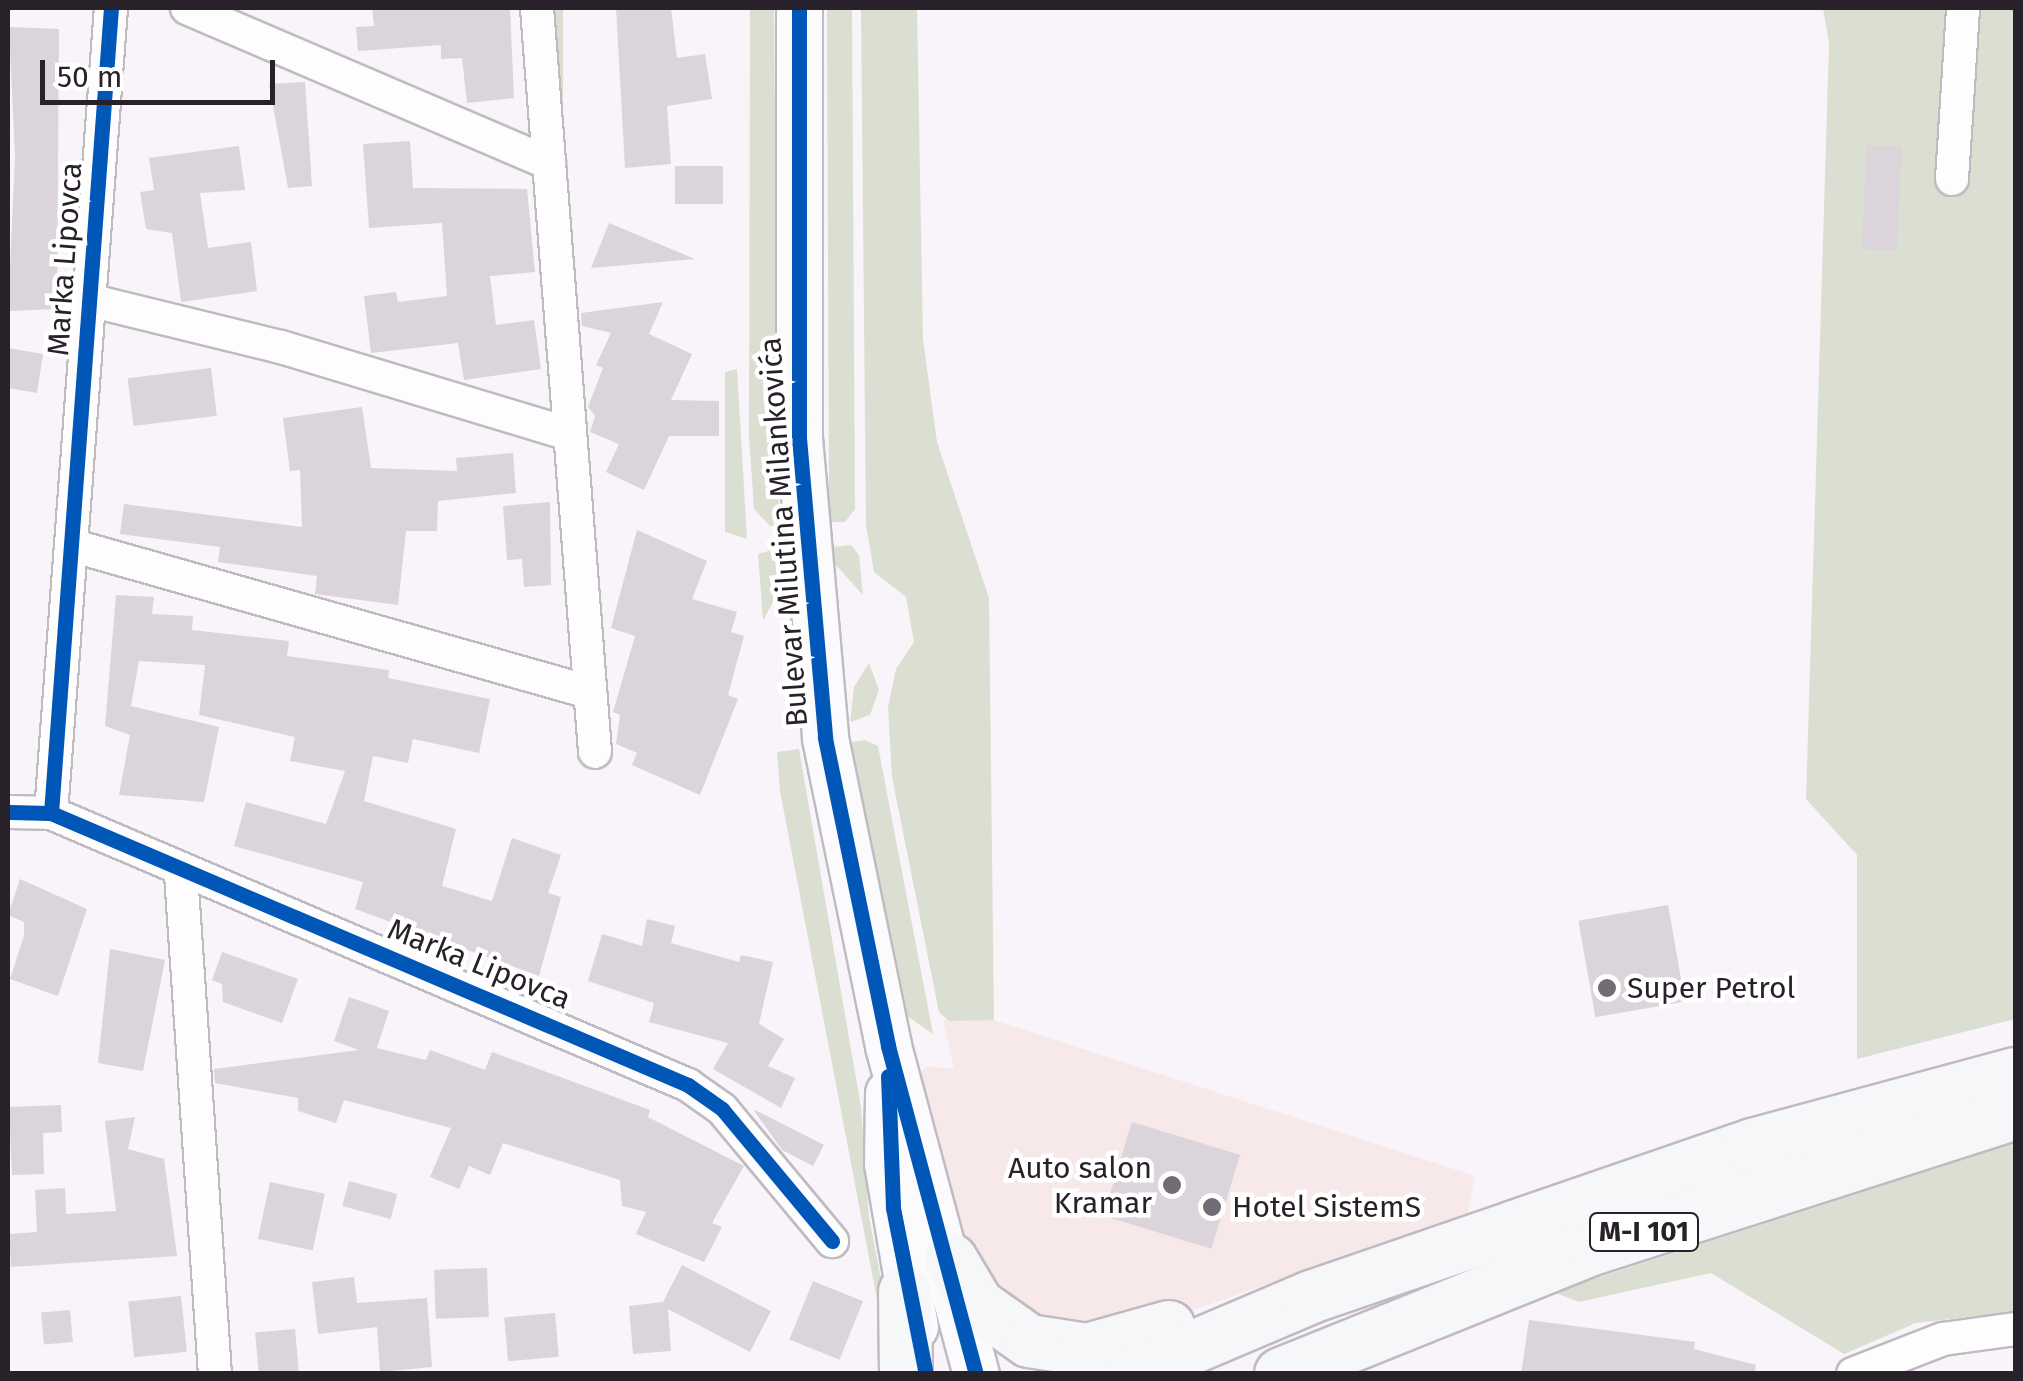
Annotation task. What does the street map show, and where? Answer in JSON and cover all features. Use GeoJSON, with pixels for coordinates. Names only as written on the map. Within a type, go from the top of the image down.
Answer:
{"type":"FeatureCollection","features":[{"type":"Feature","properties":{"kind":"main road","name":"M-I 101"},"geometry":{"type":"LineString","coordinates":[[1130,1374],[1311,1297],[1752,1145],[2016,1074]]}},
{"type":"Feature","properties":{"kind":"main road","name":"M-I 101"},"geometry":{"type":"LineString","coordinates":[[1280,1374],[1595,1248],[2016,1113]]}},
{"type":"Feature","properties":{"kind":"main road"},"geometry":{"type":"LineString","coordinates":[[951,1260],[1001,1326],[1072,1350],[1114,1347],[1224,1306],[1311,1297]]}},
{"type":"Feature","properties":{"kind":"main road"},"geometry":{"type":"LineString","coordinates":[[905,1292],[906,1374]]}},
{"type":"Feature","properties":{"kind":"street","name":"Marka Lipovca"},"geometry":{"type":"LineString","coordinates":[[51,814],[112,8]]}},
{"type":"Feature","properties":{"kind":"street"},"geometry":{"type":"LineString","coordinates":[[187,8],[549,164]]}},
{"type":"Feature","properties":{"kind":"street"},"geometry":{"type":"LineString","coordinates":[[537,8],[595,752]]}},
{"type":"Feature","properties":{"kind":"street","name":"Bulevar Milutina Milankovića"},"geometry":{"type":"LineString","coordinates":[[800,8],[796,312],[811,588],[840,829],[888,1046],[951,1260],[976,1374]]}},
{"type":"Feature","properties":{"kind":"street"},"geometry":{"type":"LineString","coordinates":[[1952,179],[1963,8]]}},
{"type":"Feature","properties":{"kind":"street","name":"Marka Lipovca"},"geometry":{"type":"LineString","coordinates":[[89,300],[281,347],[569,434]]}},
{"type":"Feature","properties":{"kind":"street"},"geometry":{"type":"LineString","coordinates":[[74,546],[589,692]]}},
{"type":"Feature","properties":{"kind":"street","name":"Marka Lipovca"},"geometry":{"type":"LineString","coordinates":[[8,812],[51,814],[181,874],[688,1084],[722,1110],[832,1242]]}},
{"type":"Feature","properties":{"kind":"street"},"geometry":{"type":"LineString","coordinates":[[181,874],[215,1374]]}},
{"type":"Feature","properties":{"kind":"street","name":"Bulevar Milutina Milankovića"},"geometry":{"type":"LineString","coordinates":[[888,1046],[888,1163],[905,1292],[926,1374]]}},
{"type":"Feature","properties":{"kind":"street"},"geometry":{"type":"LineString","coordinates":[[1853,1374],[1926,1344],[2016,1329]]}},
{"type":"Feature","properties":{"kind":"shaded area"},"geometry":{"type":"Polygon","coordinates":[[[550,8],[563,8],[563,151],[550,151],[550,8]]]}},
{"type":"Feature","properties":{"kind":"shaded area"},"geometry":{"type":"Polygon","coordinates":[[[750,8],[774,8],[779,526],[770,526],[754,509],[749,436],[750,8]]]}},
{"type":"Feature","properties":{"kind":"shaded area"},"geometry":{"type":"Polygon","coordinates":[[[827,8],[852,8],[855,509],[845,522],[831,522],[829,501],[827,8]]]}},
{"type":"Feature","properties":{"kind":"shaded area"},"geometry":{"type":"Polygon","coordinates":[[[861,8],[917,8],[923,339],[937,442],[989,598],[994,1020],[949,1021],[939,1012],[892,777],[888,707],[896,669],[914,642],[906,597],[874,572],[866,525],[861,8]]]}},
{"type":"Feature","properties":{"kind":"shaded area"},"geometry":{"type":"Polygon","coordinates":[[[1823,8],[2015,8],[2015,1019],[1857,1059],[1857,855],[1806,799],[1829,43],[1823,8]]]}},
{"type":"Feature","properties":{"kind":"shaded area"},"geometry":{"type":"Polygon","coordinates":[[[737,369],[747,539],[725,532],[725,372],[737,369]]]}},
{"type":"Feature","properties":{"kind":"shaded area"},"geometry":{"type":"Polygon","coordinates":[[[851,545],[859,555],[863,595],[835,564],[832,547],[851,545]]]}},
{"type":"Feature","properties":{"kind":"shaded area"},"geometry":{"type":"Polygon","coordinates":[[[779,548],[780,588],[763,621],[758,554],[779,548]]]}},
{"type":"Feature","properties":{"kind":"shaded area"},"geometry":{"type":"Polygon","coordinates":[[[869,663],[879,690],[870,715],[850,722],[854,687],[869,663]]]}},
{"type":"Feature","properties":{"kind":"shaded area"},"geometry":{"type":"Polygon","coordinates":[[[865,740],[878,746],[933,1034],[903,1013],[854,764],[852,742],[865,740]]]}},
{"type":"Feature","properties":{"kind":"shaded area"},"geometry":{"type":"Polygon","coordinates":[[[799,749],[861,1107],[869,1217],[889,1320],[883,1331],[780,791],[777,752],[799,749]]]}},
{"type":"Feature","properties":{"kind":"shaded area"},"geometry":{"type":"Polygon","coordinates":[[[943,1020],[994,1020],[1475,1176],[1468,1213],[1123,1335],[1049,1331],[965,1265],[918,1077],[925,1067],[954,1068],[943,1020]]]}},
{"type":"Feature","properties":{"kind":"shaded area"},"geometry":{"type":"Polygon","coordinates":[[[2015,1143],[2013,1312],[1916,1323],[1844,1354],[1711,1273],[1579,1302],[1553,1292],[2015,1143]]]}},
{"type":"Feature","properties":{"kind":"building"},"geometry":{"type":"Polygon","coordinates":[[[372,8],[510,8],[514,98],[467,103],[462,58],[441,59],[441,45],[358,51],[356,27],[374,26],[372,8]]]}},
{"type":"Feature","properties":{"kind":"building"},"geometry":{"type":"Polygon","coordinates":[[[616,8],[671,8],[677,58],[705,54],[712,99],[667,106],[671,164],[625,168],[616,8]]]}},
{"type":"Feature","properties":{"kind":"building"},"geometry":{"type":"Polygon","coordinates":[[[9,27],[59,29],[57,309],[8,311],[15,157],[9,27]]]}},
{"type":"Feature","properties":{"kind":"building"},"geometry":{"type":"Polygon","coordinates":[[[305,82],[312,186],[288,188],[269,84],[305,82]]]}},
{"type":"Feature","properties":{"kind":"building"},"geometry":{"type":"Polygon","coordinates":[[[410,141],[413,188],[527,189],[535,272],[490,276],[496,325],[534,320],[541,369],[464,380],[458,343],[371,353],[364,296],[396,292],[398,302],[447,296],[442,223],[369,228],[363,144],[410,141]]]}},
{"type":"Feature","properties":{"kind":"building"},"geometry":{"type":"Polygon","coordinates":[[[1867,145],[1902,147],[1897,251],[1862,249],[1867,145]]]}},
{"type":"Feature","properties":{"kind":"building"},"geometry":{"type":"Polygon","coordinates":[[[239,146],[245,190],[200,193],[208,248],[251,242],[257,291],[181,302],[172,233],[146,229],[140,192],[154,190],[149,158],[239,146]]]}},
{"type":"Feature","properties":{"kind":"building"},"geometry":{"type":"Polygon","coordinates":[[[675,166],[723,166],[723,204],[675,204],[675,166]]]}},
{"type":"Feature","properties":{"kind":"building"},"geometry":{"type":"Polygon","coordinates":[[[609,223],[695,259],[591,268],[609,223]]]}},
{"type":"Feature","properties":{"kind":"building"},"geometry":{"type":"Polygon","coordinates":[[[663,302],[649,334],[692,354],[671,400],[719,401],[719,436],[669,436],[644,490],[606,472],[619,444],[590,432],[595,416],[588,407],[603,368],[596,365],[611,333],[582,326],[581,313],[663,302]]]}},
{"type":"Feature","properties":{"kind":"building"},"geometry":{"type":"Polygon","coordinates":[[[8,348],[43,354],[37,393],[8,388],[8,348]]]}},
{"type":"Feature","properties":{"kind":"building"},"geometry":{"type":"Polygon","coordinates":[[[211,368],[217,416],[133,426],[128,378],[211,368]]]}},
{"type":"Feature","properties":{"kind":"building"},"geometry":{"type":"Polygon","coordinates":[[[362,407],[371,468],[457,471],[456,458],[513,453],[516,493],[438,501],[437,531],[406,531],[398,605],[315,594],[317,576],[218,562],[220,547],[120,534],[124,504],[302,527],[300,470],[290,471],[283,418],[362,407]]]}},
{"type":"Feature","properties":{"kind":"building"},"geometry":{"type":"Polygon","coordinates":[[[550,502],[551,585],[524,587],[522,559],[507,560],[503,506],[550,502]]]}},
{"type":"Feature","properties":{"kind":"building"},"geometry":{"type":"Polygon","coordinates":[[[637,530],[707,561],[692,599],[737,612],[731,632],[744,636],[728,695],[738,699],[700,795],[632,765],[637,753],[616,744],[620,715],[613,712],[635,636],[611,628],[637,530]]]}},
{"type":"Feature","properties":{"kind":"building"},"geometry":{"type":"Polygon","coordinates":[[[116,595],[154,597],[152,614],[193,616],[192,630],[289,641],[287,656],[389,670],[388,678],[490,699],[479,753],[413,739],[408,763],[373,756],[364,801],[456,829],[442,886],[492,901],[512,838],[561,855],[548,893],[561,897],[539,976],[355,909],[363,882],[234,846],[246,802],[326,824],[345,771],[290,761],[295,737],[199,715],[205,665],[139,661],[131,706],[219,727],[204,802],[119,795],[130,735],[105,726],[116,595]]]}},
{"type":"Feature","properties":{"kind":"building"},"geometry":{"type":"Polygon","coordinates":[[[20,879],[87,909],[58,996],[10,979],[24,936],[24,922],[8,915],[20,879]]]}},
{"type":"Feature","properties":{"kind":"building"},"geometry":{"type":"Polygon","coordinates":[[[1668,905],[1685,1002],[1595,1017],[1578,921],[1668,905]]]}},
{"type":"Feature","properties":{"kind":"building"},"geometry":{"type":"Polygon","coordinates":[[[647,919],[675,926],[671,943],[739,962],[741,955],[773,962],[759,1024],[784,1039],[768,1066],[795,1078],[781,1108],[713,1069],[728,1043],[649,1022],[654,1003],[588,981],[602,934],[642,946],[647,919]]]}},
{"type":"Feature","properties":{"kind":"building"},"geometry":{"type":"Polygon","coordinates":[[[110,949],[165,960],[143,1071],[98,1063],[110,949]]]}},
{"type":"Feature","properties":{"kind":"building"},"geometry":{"type":"Polygon","coordinates":[[[222,952],[298,979],[282,1023],[223,1002],[222,984],[212,980],[222,952]]]}},
{"type":"Feature","properties":{"kind":"building"},"geometry":{"type":"Polygon","coordinates":[[[349,997],[389,1011],[377,1048],[426,1060],[430,1050],[485,1070],[492,1052],[650,1110],[648,1117],[744,1166],[712,1223],[722,1227],[704,1262],[636,1234],[646,1212],[622,1206],[620,1180],[503,1143],[490,1175],[469,1166],[459,1189],[430,1177],[451,1128],[344,1100],[336,1123],[298,1111],[298,1098],[215,1083],[214,1069],[359,1050],[334,1041],[349,997]]]}},
{"type":"Feature","properties":{"kind":"building"},"geometry":{"type":"Polygon","coordinates":[[[61,1105],[62,1132],[43,1133],[44,1174],[12,1175],[9,1107],[61,1105]]]}},
{"type":"Feature","properties":{"kind":"building"},"geometry":{"type":"Polygon","coordinates":[[[753,1109],[824,1145],[813,1166],[782,1150],[753,1109]]]}},
{"type":"Feature","properties":{"kind":"building"},"geometry":{"type":"Polygon","coordinates":[[[135,1117],[128,1149],[164,1159],[177,1256],[11,1267],[9,1234],[37,1232],[35,1190],[65,1188],[66,1214],[116,1211],[105,1121],[135,1117]]]}},
{"type":"Feature","properties":{"kind":"building","name":"Auto salon Kramar"},"geometry":{"type":"Polygon","coordinates":[[[1132,1122],[1240,1155],[1211,1249],[1103,1216],[1132,1122]]]}},
{"type":"Feature","properties":{"kind":"building"},"geometry":{"type":"Polygon","coordinates":[[[349,1181],[397,1194],[391,1219],[342,1206],[349,1181]]]}},
{"type":"Feature","properties":{"kind":"building"},"geometry":{"type":"Polygon","coordinates":[[[270,1182],[325,1194],[313,1250],[258,1239],[270,1182]]]}},
{"type":"Feature","properties":{"kind":"building"},"geometry":{"type":"Polygon","coordinates":[[[682,1265],[771,1311],[750,1352],[668,1309],[671,1351],[633,1354],[629,1306],[663,1302],[682,1265]]]}},
{"type":"Feature","properties":{"kind":"building"},"geometry":{"type":"Polygon","coordinates":[[[487,1268],[489,1317],[436,1319],[434,1270],[487,1268]]]}},
{"type":"Feature","properties":{"kind":"building"},"geometry":{"type":"Polygon","coordinates":[[[354,1277],[357,1303],[427,1298],[432,1367],[380,1372],[377,1327],[318,1334],[312,1282],[354,1277]]]}},
{"type":"Feature","properties":{"kind":"building"},"geometry":{"type":"Polygon","coordinates":[[[813,1281],[863,1301],[839,1360],[789,1339],[813,1281]]]}},
{"type":"Feature","properties":{"kind":"building"},"geometry":{"type":"Polygon","coordinates":[[[181,1296],[187,1352],[134,1357],[128,1302],[181,1296]]]}},
{"type":"Feature","properties":{"kind":"building"},"geometry":{"type":"Polygon","coordinates":[[[70,1310],[73,1342],[44,1344],[41,1313],[70,1310]]]}},
{"type":"Feature","properties":{"kind":"building"},"geometry":{"type":"Polygon","coordinates":[[[555,1313],[559,1357],[508,1361],[504,1317],[555,1313]]]}},
{"type":"Feature","properties":{"kind":"building"},"geometry":{"type":"Polygon","coordinates":[[[1529,1320],[1695,1342],[1694,1349],[1756,1365],[1754,1374],[1521,1374],[1529,1320]]]}},
{"type":"Feature","properties":{"kind":"building"},"geometry":{"type":"Polygon","coordinates":[[[295,1329],[299,1374],[259,1374],[255,1332],[295,1329]]]}},
{"type":"Feature","properties":{"kind":"cycle path"},"geometry":{"type":"LineString","coordinates":[[8,812],[51,813],[111,8]]}},
{"type":"Feature","properties":{"kind":"cycle path"},"geometry":{"type":"LineString","coordinates":[[799,8],[799,438],[825,738],[888,1046],[976,1374]]}},
{"type":"Feature","properties":{"kind":"cycle path"},"geometry":{"type":"LineString","coordinates":[[51,813],[688,1085],[722,1109],[832,1241]]}},
{"type":"Feature","properties":{"kind":"cycle path"},"geometry":{"type":"LineString","coordinates":[[888,1076],[893,1208],[926,1374]]}},
{"type":"Feature","properties":{"kind":"place","name":"Super Petrol"},"geometry":{"type":"Point","coordinates":[1607,988]}},
{"type":"Feature","properties":{"kind":"place","name":"Auto salon Kramar"},"geometry":{"type":"Point","coordinates":[1172,1185]}},
{"type":"Feature","properties":{"kind":"place","name":"Hotel SistemS"},"geometry":{"type":"Point","coordinates":[1212,1207]}}]}
